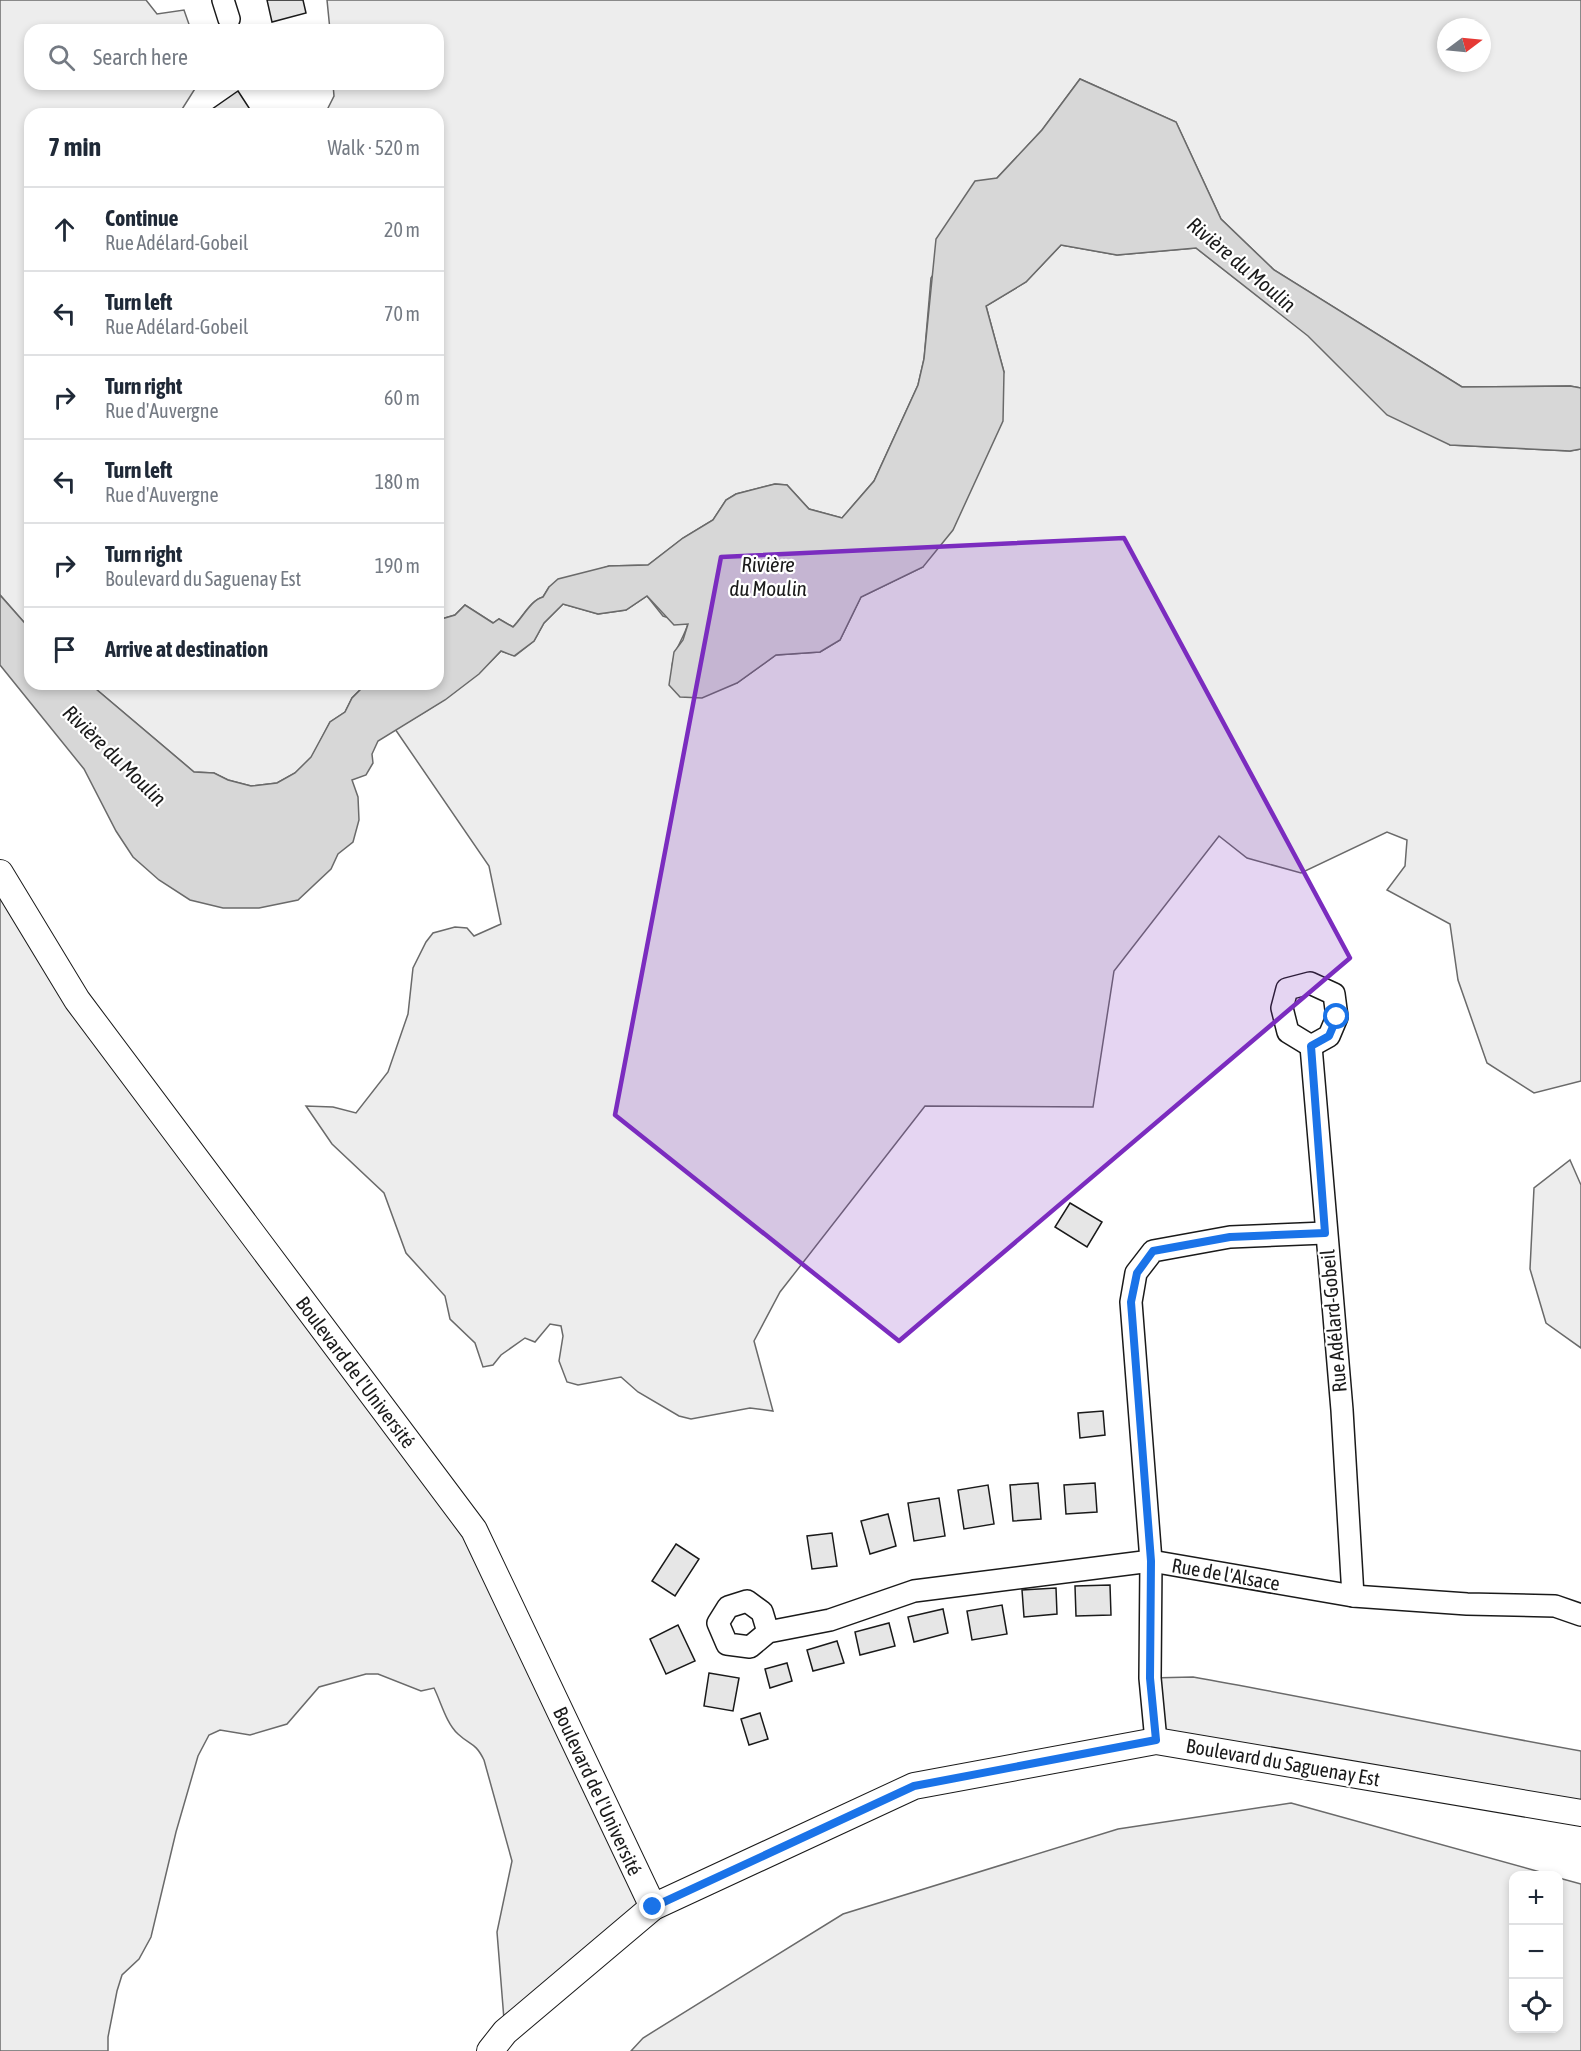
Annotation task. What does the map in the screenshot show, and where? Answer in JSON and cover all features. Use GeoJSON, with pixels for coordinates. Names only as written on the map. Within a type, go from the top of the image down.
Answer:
{"type":"FeatureCollection","features":[{"type":"Feature","properties":{"kind":"main road","name":"Boulevard de l'Université"},"geometry":{"type":"LineString","coordinates":[[0,873],[77,999],[474,1530],[653,1907]]}},
{"type":"Feature","properties":{"kind":"main road","name":"Boulevard du Saguenay Est"},"geometry":{"type":"LineString","coordinates":[[490,2051],[505,2032],[653,1907],[914,1786],[1156,1740],[1581,1813]]}},
{"type":"Feature","properties":{"kind":"street","name":"Rue Adélard-Gobeil"},"geometry":{"type":"LineString","coordinates":[[1311,1046],[1325,1233],[1342,1410],[1353,1596]]}},
{"type":"Feature","properties":{"kind":"street"},"geometry":{"type":"LineString","coordinates":[[1156,1740],[1150,1678],[1151,1561],[1131,1302],[1137,1273],[1153,1251],[1230,1237],[1325,1233]]}},
{"type":"Feature","properties":{"kind":"street","name":"Rue de l'Alsace"},"geometry":{"type":"LineString","coordinates":[[768,1632],[830,1620],[914,1591],[1151,1561],[1353,1596],[1467,1604],[1555,1606],[1581,1615]]}},
{"type":"Feature","properties":{"kind":"highlighted area"},"geometry":{"type":"Polygon","coordinates":[[[1124,538],[1350,958],[899,1341],[615,1115],[721,557],[1124,538]]]}},
{"type":"Feature","properties":{"kind":"shaded area"},"geometry":{"type":"Polygon","coordinates":[[[0,0],[146,0],[157,14],[184,10],[189,24],[24,24],[24,90],[194,90],[183,108],[24,108],[24,622],[0,595],[0,0]]]}},
{"type":"Feature","properties":{"kind":"shaded area"},"geometry":{"type":"Polygon","coordinates":[[[327,0],[1581,0],[1581,388],[1570,386],[1462,387],[1274,270],[1221,219],[1176,122],[1080,79],[1042,130],[997,178],[931,278],[924,359],[918,385],[874,481],[842,518],[809,509],[787,485],[775,484],[736,494],[726,500],[713,520],[683,538],[648,565],[609,566],[549,587],[543,597],[531,605],[513,627],[499,619],[493,623],[465,605],[455,615],[444,618],[444,108],[328,108],[334,96],[334,90],[444,90],[444,24],[329,24],[327,0]]]}},
{"type":"Feature","properties":{"kind":"shaded area"},"geometry":{"type":"Polygon","coordinates":[[[1061,245],[1117,255],[1196,248],[1450,445],[1570,451],[1581,449],[1581,1081],[1534,1093],[1487,1063],[1458,980],[1450,924],[1387,890],[1405,866],[1407,840],[1387,832],[1301,873],[1247,858],[1219,836],[1114,971],[1093,1107],[925,1106],[780,1292],[754,1341],[773,1411],[750,1408],[691,1419],[679,1416],[638,1392],[621,1377],[578,1385],[567,1382],[559,1361],[563,1336],[561,1326],[550,1324],[535,1342],[525,1338],[501,1355],[493,1365],[483,1367],[475,1343],[450,1319],[445,1296],[406,1253],[384,1193],[332,1144],[306,1106],[333,1107],[356,1113],[388,1072],[408,1014],[413,968],[433,933],[455,927],[467,928],[474,936],[501,924],[489,866],[395,729],[424,713],[451,694],[501,651],[515,656],[534,641],[544,623],[563,604],[598,614],[626,610],[647,596],[663,616],[688,624],[672,666],[737,683],[776,655],[820,652],[840,640],[861,597],[923,567],[1004,372],[986,306],[1026,282],[1061,245]]]}},
{"type":"Feature","properties":{"kind":"shaded area"},"geometry":{"type":"Polygon","coordinates":[[[97,690],[360,690],[352,698],[345,712],[330,722],[312,757],[295,773],[277,783],[251,786],[228,780],[214,773],[194,772],[97,690]]]}},
{"type":"Feature","properties":{"kind":"shaded area"},"geometry":{"type":"Polygon","coordinates":[[[0,873],[474,1530],[653,1907],[505,2032],[497,1932],[512,1861],[484,1760],[475,1747],[454,1729],[434,1688],[421,1691],[378,1674],[366,1674],[319,1687],[287,1724],[250,1735],[220,1730],[209,1735],[198,1756],[176,1832],[151,1937],[139,1959],[122,1975],[108,2037],[108,2051],[0,2051],[0,873]]]}},
{"type":"Feature","properties":{"kind":"shaded area"},"geometry":{"type":"Polygon","coordinates":[[[1570,1160],[1581,1185],[1581,1348],[1546,1323],[1530,1269],[1534,1188],[1570,1160]]]}},
{"type":"Feature","properties":{"kind":"shaded area"},"geometry":{"type":"Polygon","coordinates":[[[1193,1677],[1581,1751],[1581,1813],[1156,1741],[1150,1678],[1193,1677]]]}},
{"type":"Feature","properties":{"kind":"shaded area"},"geometry":{"type":"Polygon","coordinates":[[[1291,1803],[1537,1871],[1509,1871],[1509,2033],[1563,2033],[1563,1879],[1581,1884],[1581,2051],[631,2051],[643,2038],[843,1914],[1118,1829],[1291,1803]]]}},
{"type":"Feature","properties":{"kind":"water","name":"Rivière du Moulin"},"geometry":{"type":"Polygon","coordinates":[[[1080,79],[1176,122],[1221,219],[1274,270],[1462,387],[1570,386],[1581,388],[1581,449],[1570,451],[1450,445],[1387,415],[1308,336],[1196,248],[1117,255],[1061,245],[1026,282],[986,306],[1004,372],[1003,421],[953,530],[923,567],[861,597],[840,640],[820,652],[776,655],[737,683],[702,698],[680,697],[669,685],[674,652],[683,640],[688,624],[674,625],[647,596],[626,610],[598,614],[563,604],[544,623],[534,641],[514,656],[501,651],[479,674],[445,700],[378,741],[372,754],[373,763],[366,775],[352,780],[358,797],[359,820],[353,842],[338,854],[331,869],[298,900],[259,908],[223,908],[190,900],[159,880],[133,857],[116,831],[84,769],[0,665],[0,595],[24,622],[24,690],[97,690],[194,772],[214,773],[228,780],[251,786],[277,783],[295,773],[311,757],[330,722],[345,712],[352,698],[360,690],[444,690],[444,618],[455,615],[465,605],[493,623],[499,619],[513,627],[531,605],[543,597],[558,579],[609,566],[648,565],[683,538],[713,520],[726,500],[736,494],[775,484],[787,485],[809,509],[842,518],[874,481],[918,385],[924,359],[936,239],[975,181],[997,178],[1042,130],[1080,79]]]}},
{"type":"Feature","properties":{"kind":"building"},"geometry":{"type":"Polygon","coordinates":[[[267,0],[303,0],[306,13],[272,22],[267,0]]]}},
{"type":"Feature","properties":{"kind":"building"},"geometry":{"type":"Polygon","coordinates":[[[238,91],[249,108],[214,108],[238,91]]]}},
{"type":"Feature","properties":{"kind":"building"},"geometry":{"type":"Polygon","coordinates":[[[1070,1203],[1102,1222],[1087,1247],[1055,1227],[1070,1203]]]}},
{"type":"Feature","properties":{"kind":"building"},"geometry":{"type":"Polygon","coordinates":[[[1103,1411],[1105,1435],[1080,1438],[1078,1413],[1103,1411]]]}},
{"type":"Feature","properties":{"kind":"building"},"geometry":{"type":"Polygon","coordinates":[[[1038,1483],[1041,1519],[1013,1521],[1010,1485],[1038,1483]]]}},
{"type":"Feature","properties":{"kind":"building"},"geometry":{"type":"Polygon","coordinates":[[[1095,1483],[1097,1512],[1066,1514],[1064,1485],[1095,1483]]]}},
{"type":"Feature","properties":{"kind":"building"},"geometry":{"type":"Polygon","coordinates":[[[988,1485],[994,1524],[964,1529],[958,1490],[988,1485]]]}},
{"type":"Feature","properties":{"kind":"building"},"geometry":{"type":"Polygon","coordinates":[[[939,1498],[945,1536],[914,1541],[908,1503],[939,1498]]]}},
{"type":"Feature","properties":{"kind":"building"},"geometry":{"type":"Polygon","coordinates":[[[888,1514],[896,1546],[870,1554],[861,1521],[888,1514]]]}},
{"type":"Feature","properties":{"kind":"building"},"geometry":{"type":"Polygon","coordinates":[[[832,1533],[837,1566],[812,1569],[807,1536],[832,1533]]]}},
{"type":"Feature","properties":{"kind":"building"},"geometry":{"type":"Polygon","coordinates":[[[676,1544],[699,1559],[675,1596],[652,1581],[676,1544]]]}},
{"type":"Feature","properties":{"kind":"building"},"geometry":{"type":"Polygon","coordinates":[[[1110,1585],[1111,1615],[1076,1616],[1075,1586],[1110,1585]]]}},
{"type":"Feature","properties":{"kind":"building"},"geometry":{"type":"Polygon","coordinates":[[[1056,1588],[1057,1614],[1024,1617],[1022,1590],[1056,1588]]]}},
{"type":"Feature","properties":{"kind":"building"},"geometry":{"type":"Polygon","coordinates":[[[1002,1605],[1007,1634],[972,1640],[967,1611],[1002,1605]]]}},
{"type":"Feature","properties":{"kind":"building"},"geometry":{"type":"Polygon","coordinates":[[[943,1609],[948,1633],[914,1642],[908,1617],[943,1609]]]}},
{"type":"Feature","properties":{"kind":"building"},"geometry":{"type":"Polygon","coordinates":[[[889,1623],[895,1646],[860,1655],[855,1632],[889,1623]]]}},
{"type":"Feature","properties":{"kind":"building"},"geometry":{"type":"Polygon","coordinates":[[[678,1625],[695,1661],[666,1674],[650,1639],[678,1625]]]}},
{"type":"Feature","properties":{"kind":"building"},"geometry":{"type":"Polygon","coordinates":[[[837,1641],[844,1663],[813,1671],[807,1650],[837,1641]]]}},
{"type":"Feature","properties":{"kind":"building"},"geometry":{"type":"Polygon","coordinates":[[[787,1663],[792,1681],[770,1688],[765,1669],[787,1663]]]}},
{"type":"Feature","properties":{"kind":"building"},"geometry":{"type":"Polygon","coordinates":[[[709,1673],[739,1678],[733,1711],[704,1706],[709,1673]]]}},
{"type":"Feature","properties":{"kind":"building"},"geometry":{"type":"Polygon","coordinates":[[[760,1713],[768,1739],[749,1745],[741,1719],[760,1713]]]}},
{"type":"Feature","properties":{"kind":"route"},"geometry":{"type":"LineString","coordinates":[[653,1907],[914,1786],[1156,1740],[1150,1678],[1151,1561],[1131,1302],[1137,1273],[1153,1251],[1230,1237],[1325,1233],[1311,1046],[1329,1036],[1337,1017]]}}]}
